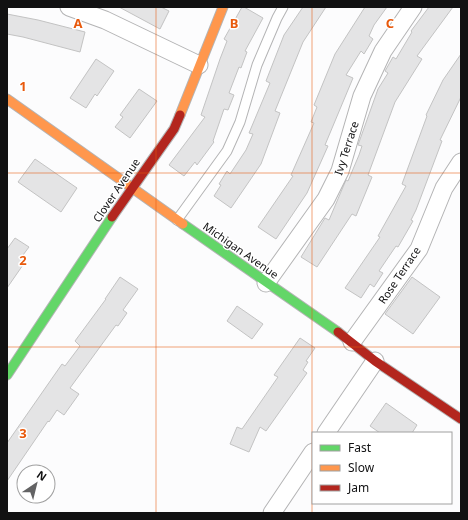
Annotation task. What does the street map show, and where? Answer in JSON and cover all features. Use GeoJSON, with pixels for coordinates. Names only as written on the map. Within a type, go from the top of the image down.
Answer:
{"type":"FeatureCollection","features":[{"type":"Feature","properties":{"kind":"main road","name":"Clover Avenue"},"geometry":{"type":"LineString","coordinates":[[7,375],[132,187],[174,129],[223,7]]}},
{"type":"Feature","properties":{"kind":"main road","name":"Michigan Avenue"},"geometry":{"type":"LineString","coordinates":[[7,99],[266,283],[352,342],[376,361],[461,419]]}},
{"type":"Feature","properties":{"kind":"street"},"geometry":{"type":"LineString","coordinates":[[69,7],[105,20],[199,65]]}},
{"type":"Feature","properties":{"kind":"street","name":"Ivy Terrace"},"geometry":{"type":"LineString","coordinates":[[266,283],[326,199],[340,171],[362,96],[383,51],[413,7]]}},
{"type":"Feature","properties":{"kind":"street","name":"Rose Terrace"},"geometry":{"type":"LineString","coordinates":[[352,342],[418,249],[444,188],[461,162]]}},
{"type":"Feature","properties":{"kind":"street"},"geometry":{"type":"LineString","coordinates":[[327,432],[376,361]]}},
{"type":"Feature","properties":{"kind":"street"},"geometry":{"type":"LineString","coordinates":[[272,513],[312,453]]}},
{"type":"Feature","properties":{"kind":"lane"},"geometry":{"type":"LineString","coordinates":[[178,220],[227,151],[240,122],[257,65],[283,7]]}},
{"type":"Feature","properties":{"kind":"building"},"geometry":{"type":"Polygon","coordinates":[[[119,7],[161,7],[169,11],[160,29],[119,7]]]}},
{"type":"Feature","properties":{"kind":"building"},"geometry":{"type":"Polygon","coordinates":[[[242,7],[263,18],[245,51],[247,52],[241,68],[239,67],[229,93],[234,95],[228,110],[224,109],[213,141],[214,142],[197,165],[195,162],[184,176],[169,165],[205,117],[201,115],[227,41],[224,39],[242,7]]]}},
{"type":"Feature","properties":{"kind":"building"},"geometry":{"type":"Polygon","coordinates":[[[303,7],[326,7],[303,42],[275,111],[280,113],[261,164],[231,208],[214,196],[227,171],[230,174],[246,150],[253,134],[249,133],[270,83],[266,81],[284,35],[303,7]]]}},
{"type":"Feature","properties":{"kind":"building"},"geometry":{"type":"Polygon","coordinates":[[[365,7],[387,7],[374,25],[369,36],[373,39],[364,54],[361,51],[346,75],[353,78],[325,145],[328,146],[307,193],[276,239],[258,227],[293,176],[291,175],[314,123],[311,122],[317,107],[314,105],[335,54],[365,7]]]}},
{"type":"Feature","properties":{"kind":"building"},"geometry":{"type":"Polygon","coordinates":[[[429,7],[453,7],[417,56],[422,59],[395,102],[368,175],[372,177],[356,216],[352,214],[317,267],[301,257],[325,218],[329,220],[346,180],[348,181],[362,146],[358,145],[378,89],[388,73],[385,71],[393,57],[396,59],[412,32],[411,31],[429,7]]]}},
{"type":"Feature","properties":{"kind":"building"},"geometry":{"type":"Polygon","coordinates":[[[7,14],[85,32],[80,52],[7,34],[7,14]]]}},
{"type":"Feature","properties":{"kind":"building"},"geometry":{"type":"Polygon","coordinates":[[[461,54],[461,97],[440,140],[442,141],[411,220],[413,221],[398,247],[396,246],[379,271],[383,273],[374,287],[370,284],[361,298],[345,288],[380,237],[378,236],[406,186],[402,184],[427,116],[426,115],[443,80],[461,54]]]}},
{"type":"Feature","properties":{"kind":"building"},"geometry":{"type":"Polygon","coordinates":[[[96,59],[114,71],[97,96],[95,94],[86,108],[70,98],[96,59]]]}},
{"type":"Feature","properties":{"kind":"building"},"geometry":{"type":"Polygon","coordinates":[[[139,89],[157,101],[130,138],[115,127],[123,117],[120,115],[139,89]]]}},
{"type":"Feature","properties":{"kind":"building"},"geometry":{"type":"Polygon","coordinates":[[[35,159],[77,188],[61,212],[18,182],[35,159]]]}},
{"type":"Feature","properties":{"kind":"building"},"geometry":{"type":"Polygon","coordinates":[[[15,238],[29,247],[20,259],[25,262],[7,288],[7,249],[15,238]]]}},
{"type":"Feature","properties":{"kind":"building"},"geometry":{"type":"Polygon","coordinates":[[[120,277],[138,289],[123,310],[127,313],[118,326],[116,325],[70,388],[79,394],[64,415],[57,410],[19,464],[16,464],[16,468],[7,481],[7,443],[62,364],[65,366],[80,346],[75,341],[120,277]]]}},
{"type":"Feature","properties":{"kind":"building"},"geometry":{"type":"Polygon","coordinates":[[[412,277],[440,297],[413,334],[385,314],[412,277]]]}},
{"type":"Feature","properties":{"kind":"building"},"geometry":{"type":"Polygon","coordinates":[[[237,306],[263,324],[252,339],[227,321],[237,306]]]}},
{"type":"Feature","properties":{"kind":"building"},"geometry":{"type":"Polygon","coordinates":[[[300,338],[315,348],[306,361],[308,362],[303,370],[307,373],[266,431],[260,427],[249,452],[230,444],[237,427],[242,429],[278,377],[274,375],[300,338]]]}},
{"type":"Feature","properties":{"kind":"building"},"geometry":{"type":"Polygon","coordinates":[[[386,403],[417,425],[413,432],[379,432],[370,426],[386,403]]]}},
{"type":"Feature","properties":{"kind":"traffic: fast"},"geometry":{"type":"LineString","coordinates":[[7,375],[112,217]]}},
{"type":"Feature","properties":{"kind":"traffic: fast"},"geometry":{"type":"LineString","coordinates":[[183,224],[338,332]]}},
{"type":"Feature","properties":{"kind":"traffic: slow"},"geometry":{"type":"LineString","coordinates":[[180,115],[223,7]]}},
{"type":"Feature","properties":{"kind":"traffic: slow"},"geometry":{"type":"LineString","coordinates":[[7,99],[183,224]]}},
{"type":"Feature","properties":{"kind":"traffic: jam"},"geometry":{"type":"LineString","coordinates":[[112,217],[174,129],[180,115]]}},
{"type":"Feature","properties":{"kind":"traffic: jam"},"geometry":{"type":"LineString","coordinates":[[338,332],[375,361],[461,419]]}}]}
